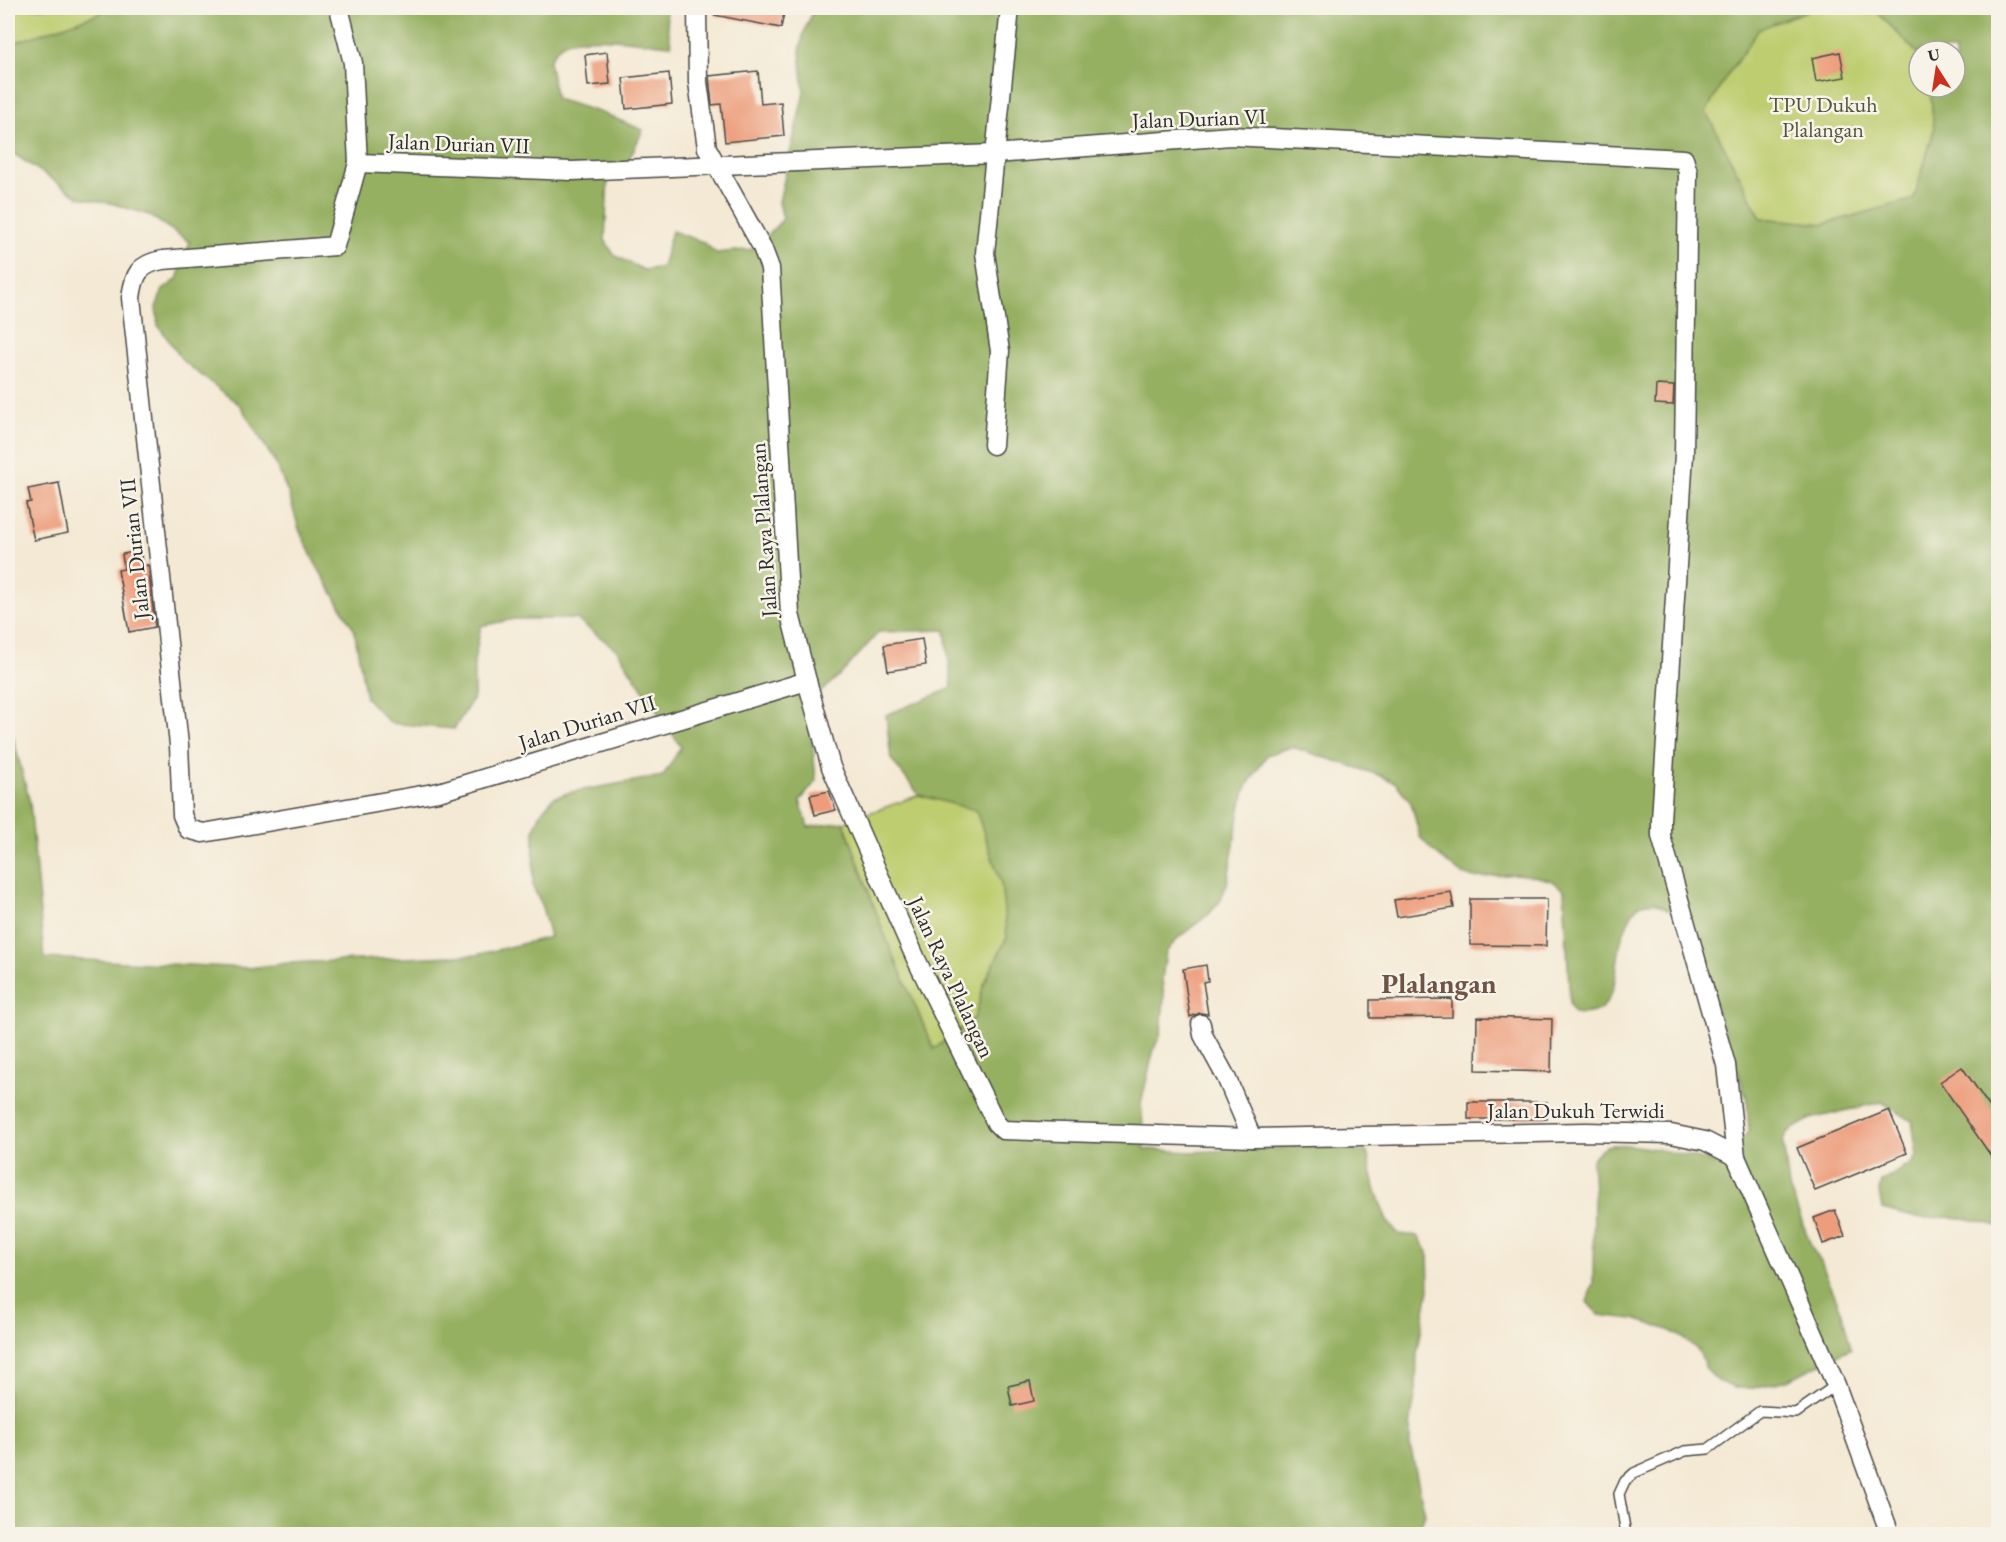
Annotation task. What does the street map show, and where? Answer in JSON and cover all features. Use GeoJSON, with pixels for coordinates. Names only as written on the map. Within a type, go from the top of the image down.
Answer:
{"type":"FeatureCollection","features":[{"type":"Feature","properties":{"kind":"street"},"geometry":{"type":"LineString","coordinates":[[339,8],[353,63],[358,162]]}},
{"type":"Feature","properties":{"kind":"street","name":"Jalan Raya Plalangan"},"geometry":{"type":"LineString","coordinates":[[697,8],[698,82],[707,148],[762,247],[770,268],[790,614],[807,681],[831,767],[865,846],[990,1114],[1003,1130]]}},
{"type":"Feature","properties":{"kind":"street"},"geometry":{"type":"LineString","coordinates":[[993,445],[1000,351],[985,253],[1010,8]]}},
{"type":"Feature","properties":{"kind":"street","name":"Jalan Durian VI"},"geometry":{"type":"LineString","coordinates":[[716,165],[994,154],[1232,136],[1684,159],[1688,172],[1684,454],[1660,820],[1661,836],[1726,1065],[1736,1157]]}},
{"type":"Feature","properties":{"kind":"street","name":"Jalan Durian VII"},"geometry":{"type":"LineString","coordinates":[[716,165],[572,171],[358,162],[337,244],[334,248],[163,260],[150,262],[139,270],[133,284],[131,298],[179,746],[182,815],[188,829],[203,833],[439,792],[807,681]]}},
{"type":"Feature","properties":{"kind":"street"},"geometry":{"type":"LineString","coordinates":[[1202,1024],[1203,1035],[1226,1077],[1252,1138]]}},
{"type":"Feature","properties":{"kind":"street","name":"Jalan Dukuh Terwidi"},"geometry":{"type":"LineString","coordinates":[[1003,1130],[1252,1138],[1586,1132],[1671,1134],[1705,1142],[1736,1157]]}},
{"type":"Feature","properties":{"kind":"street"},"geometry":{"type":"LineString","coordinates":[[1736,1157],[1836,1385],[1890,1534]]}},
{"type":"Feature","properties":{"kind":"lane"},"geometry":{"type":"LineString","coordinates":[[1626,1534],[1619,1494],[1625,1481],[1634,1473],[1685,1451],[1708,1449],[1760,1411],[1796,1413],[1836,1385]]}},
{"type":"Feature","properties":{"kind":"green space"},"geometry":{"type":"Polygon","coordinates":[[[8,8],[105,8],[101,13],[8,45],[8,8]]]}},
{"type":"Feature","properties":{"kind":"green space"},"geometry":{"type":"Polygon","coordinates":[[[105,8],[665,8],[671,45],[613,39],[582,39],[560,46],[549,61],[556,99],[602,113],[643,130],[625,168],[608,177],[605,240],[614,255],[644,270],[662,267],[672,231],[703,242],[716,253],[754,249],[783,219],[779,202],[804,92],[800,52],[803,35],[814,8],[1827,8],[1809,10],[1759,29],[1726,77],[1706,112],[1761,218],[1824,224],[1914,199],[1934,130],[1931,99],[1967,99],[1967,39],[1907,39],[1907,43],[1873,8],[1986,8],[1998,22],[1998,1226],[1951,1217],[1917,1218],[1882,1209],[1879,1191],[1881,1182],[1912,1163],[1917,1155],[1912,1121],[1882,1102],[1810,1119],[1786,1133],[1783,1142],[1789,1187],[1812,1248],[1821,1262],[1842,1313],[1851,1348],[1788,1380],[1753,1388],[1734,1388],[1718,1381],[1706,1369],[1699,1351],[1685,1339],[1669,1330],[1634,1319],[1599,1315],[1587,1302],[1593,1283],[1592,1159],[1606,1146],[1628,1145],[1714,1163],[1749,1132],[1747,1099],[1721,1022],[1679,915],[1654,902],[1642,904],[1636,908],[1622,937],[1616,976],[1608,1000],[1601,1008],[1590,1013],[1574,1013],[1570,1005],[1564,890],[1550,880],[1533,876],[1515,874],[1474,878],[1460,873],[1420,837],[1411,803],[1396,783],[1379,775],[1292,747],[1267,755],[1247,786],[1241,804],[1227,884],[1220,901],[1209,914],[1178,938],[1166,952],[1162,979],[1164,997],[1161,1033],[1154,1049],[1141,1103],[1145,1149],[1190,1152],[1314,1146],[1367,1152],[1375,1188],[1387,1221],[1399,1234],[1418,1236],[1428,1252],[1429,1290],[1417,1353],[1416,1390],[1410,1426],[1410,1445],[1425,1514],[1417,1534],[8,1534],[8,718],[30,803],[44,958],[250,968],[288,963],[476,955],[550,937],[541,903],[533,887],[534,830],[541,813],[553,798],[571,792],[663,776],[681,747],[617,650],[576,619],[514,619],[481,626],[474,662],[474,697],[454,729],[390,723],[366,698],[354,629],[315,563],[299,529],[289,495],[275,462],[240,405],[183,361],[158,325],[156,307],[163,290],[177,279],[190,242],[149,215],[114,204],[79,197],[8,150],[8,45],[101,13],[105,8]],[[945,630],[879,632],[844,671],[809,703],[816,781],[800,801],[808,827],[844,822],[882,929],[934,1049],[975,1017],[984,984],[1007,937],[1001,883],[976,810],[919,795],[891,759],[886,715],[952,688],[945,630]]]}},
{"type":"Feature","properties":{"kind":"green space","name":"TPU Dukuh Plalangan"},"geometry":{"type":"Polygon","coordinates":[[[1873,8],[1907,43],[1907,99],[1931,99],[1934,130],[1914,199],[1824,224],[1761,218],[1706,112],[1726,77],[1759,29],[1809,10],[1873,8]]]}},
{"type":"Feature","properties":{"kind":"green space"},"geometry":{"type":"Polygon","coordinates":[[[919,795],[976,810],[1001,883],[1007,937],[984,984],[975,1017],[934,1050],[882,929],[844,822],[919,795]]]}},
{"type":"Feature","properties":{"kind":"building"},"geometry":{"type":"Polygon","coordinates":[[[715,8],[785,8],[781,28],[714,15],[715,8]]]}},
{"type":"Feature","properties":{"kind":"building"},"geometry":{"type":"Polygon","coordinates":[[[607,52],[610,84],[588,86],[585,55],[607,52]]]}},
{"type":"Feature","properties":{"kind":"building"},"geometry":{"type":"Polygon","coordinates":[[[1840,52],[1845,77],[1816,82],[1812,58],[1840,52]]]}},
{"type":"Feature","properties":{"kind":"building"},"geometry":{"type":"Polygon","coordinates":[[[758,71],[761,104],[781,102],[784,136],[725,142],[721,104],[712,105],[709,76],[758,71]]]}},
{"type":"Feature","properties":{"kind":"building"},"geometry":{"type":"Polygon","coordinates":[[[669,73],[672,104],[626,109],[623,78],[669,73]]]}},
{"type":"Feature","properties":{"kind":"building"},"geometry":{"type":"Polygon","coordinates":[[[1656,385],[1674,386],[1673,405],[1655,404],[1656,385]]]}},
{"type":"Feature","properties":{"kind":"building"},"geometry":{"type":"Polygon","coordinates":[[[59,483],[68,533],[34,540],[26,503],[31,502],[28,489],[59,483]]]}},
{"type":"Feature","properties":{"kind":"building"},"geometry":{"type":"Polygon","coordinates":[[[140,551],[143,566],[148,565],[155,627],[129,632],[118,570],[124,569],[122,554],[140,551]]]}},
{"type":"Feature","properties":{"kind":"building"},"geometry":{"type":"Polygon","coordinates":[[[922,639],[926,665],[888,671],[884,645],[922,639]]]}},
{"type":"Feature","properties":{"kind":"building"},"geometry":{"type":"Polygon","coordinates":[[[829,791],[836,810],[815,815],[810,795],[829,791]]]}},
{"type":"Feature","properties":{"kind":"building"},"geometry":{"type":"Polygon","coordinates":[[[1451,892],[1454,908],[1397,917],[1394,900],[1451,892]]]}},
{"type":"Feature","properties":{"kind":"building"},"geometry":{"type":"Polygon","coordinates":[[[1470,899],[1547,899],[1546,946],[1470,945],[1470,899]]]}},
{"type":"Feature","properties":{"kind":"building"},"geometry":{"type":"Polygon","coordinates":[[[1206,965],[1208,981],[1203,982],[1208,1014],[1200,1013],[1190,1017],[1183,969],[1206,965]]]}},
{"type":"Feature","properties":{"kind":"building"},"geometry":{"type":"Polygon","coordinates":[[[1452,999],[1452,1017],[1370,1018],[1370,1000],[1452,999]]]}},
{"type":"Feature","properties":{"kind":"building"},"geometry":{"type":"Polygon","coordinates":[[[1477,1017],[1552,1019],[1551,1072],[1476,1070],[1477,1017]]]}},
{"type":"Feature","properties":{"kind":"building"},"geometry":{"type":"Polygon","coordinates":[[[1962,1067],[1998,1119],[1998,1166],[1940,1082],[1962,1067]]]}},
{"type":"Feature","properties":{"kind":"building"},"geometry":{"type":"Polygon","coordinates":[[[1468,1102],[1547,1102],[1547,1119],[1468,1119],[1468,1102]]]}},
{"type":"Feature","properties":{"kind":"building"},"geometry":{"type":"Polygon","coordinates":[[[1889,1110],[1907,1153],[1815,1191],[1797,1148],[1889,1110]]]}},
{"type":"Feature","properties":{"kind":"building"},"geometry":{"type":"Polygon","coordinates":[[[1835,1210],[1845,1236],[1823,1244],[1814,1218],[1835,1210]]]}},
{"type":"Feature","properties":{"kind":"building"},"geometry":{"type":"Polygon","coordinates":[[[1030,1381],[1034,1401],[1012,1406],[1008,1386],[1030,1381]]]}},
{"type":"Feature","properties":{"kind":"district","name":"Plalangan"},"geometry":{"type":"Point","coordinates":[1439,983]}}]}
